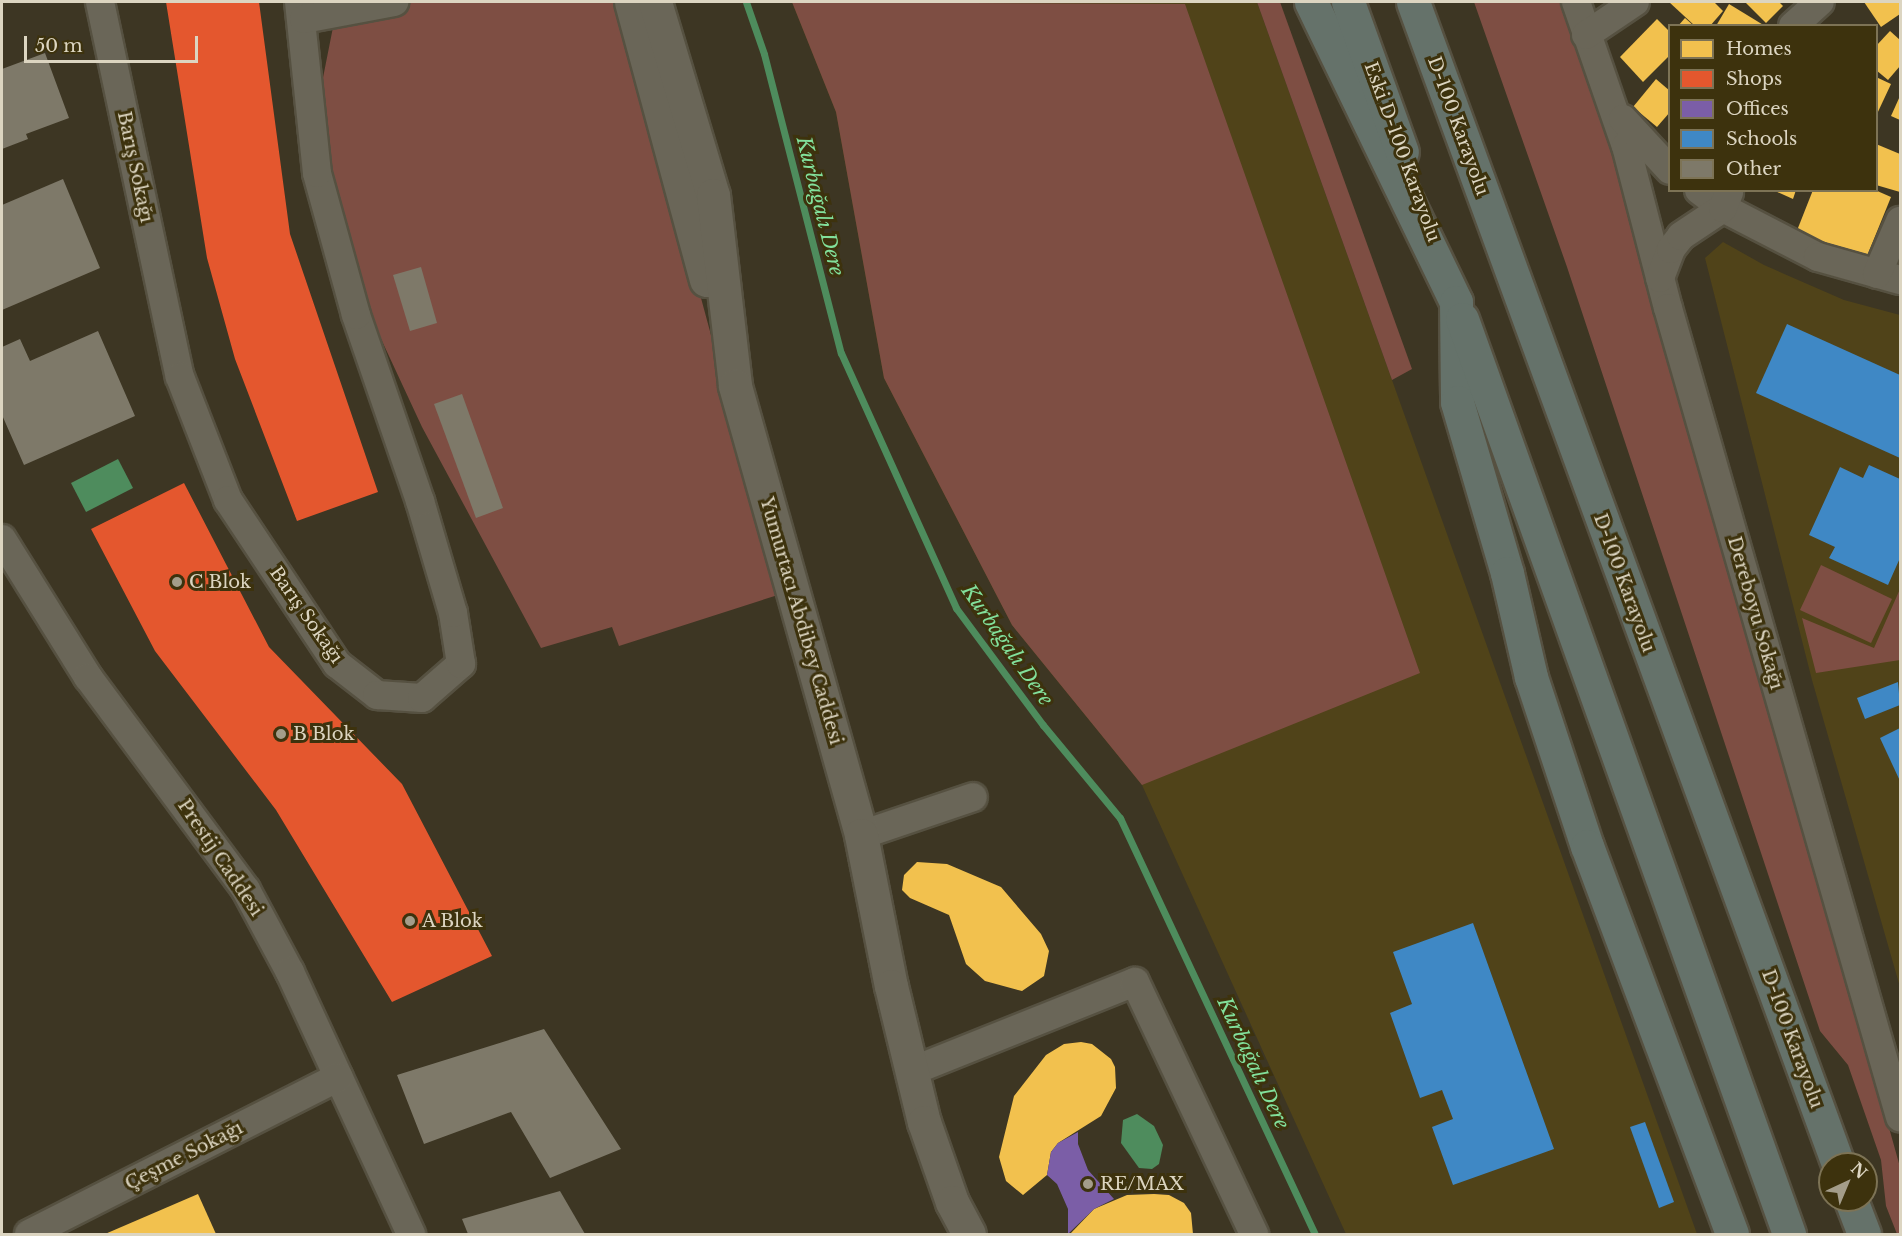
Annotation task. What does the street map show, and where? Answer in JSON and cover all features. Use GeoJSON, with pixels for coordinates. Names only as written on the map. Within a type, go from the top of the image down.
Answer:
{"type":"FeatureCollection","features":[{"type":"Feature","properties":{"kind":"highway"},"geometry":{"type":"LineString","coordinates":[[1311,2],[1382,154],[1456,302],[1789,1234]]}},
{"type":"Feature","properties":{"kind":"highway"},"geometry":{"type":"LineString","coordinates":[[1322,2],[1382,154]]}},
{"type":"Feature","properties":{"kind":"highway","name":"Eski D-100 Karayolu"},"geometry":{"type":"LineString","coordinates":[[1348,2],[1456,302]]}},
{"type":"Feature","properties":{"kind":"highway","name":"D-100 Karayolu"},"geometry":{"type":"LineString","coordinates":[[1413,2],[1834,1152]]}},
{"type":"Feature","properties":{"kind":"highway"},"geometry":{"type":"LineString","coordinates":[[1456,302],[1457,402],[1507,573],[1531,677],[1587,846],[1732,1234]]}},
{"type":"Feature","properties":{"kind":"highway"},"geometry":{"type":"LineString","coordinates":[[1856,1212],[1864,1234]]}},
{"type":"Feature","properties":{"kind":"main road"},"geometry":{"type":"LineString","coordinates":[[631,2],[735,386]]}},
{"type":"Feature","properties":{"kind":"main road","name":"Yumurtacı Abdibey Caddesi"},"geometry":{"type":"LineString","coordinates":[[655,2],[713,195],[735,386],[861,835],[924,1122],[952,1202],[969,1234]]}},
{"type":"Feature","properties":{"kind":"street","name":"Barış Sokağı"},"geometry":{"type":"LineString","coordinates":[[99,2],[180,377],[228,500],[337,664],[377,695],[422,698],[461,664],[453,613],[420,501],[356,315],[318,172],[302,10]]}},
{"type":"Feature","properties":{"kind":"street"},"geometry":{"type":"LineString","coordinates":[[302,10],[394,2]]}},
{"type":"Feature","properties":{"kind":"street","name":"Dereboyu Sokağı"},"geometry":{"type":"LineString","coordinates":[[1576,2],[1614,108],[1660,278],[1900,1117]]}},
{"type":"Feature","properties":{"kind":"street"},"geometry":{"type":"LineString","coordinates":[[1586,35],[1635,2]]}},
{"type":"Feature","properties":{"kind":"street"},"geometry":{"type":"LineString","coordinates":[[1794,24],[1820,2]]}},
{"type":"Feature","properties":{"kind":"street"},"geometry":{"type":"LineString","coordinates":[[1614,108],[1668,168]]}},
{"type":"Feature","properties":{"kind":"street"},"geometry":{"type":"LineString","coordinates":[[1705,192],[1726,199],[1818,257],[1889,277],[1900,221]]}},
{"type":"Feature","properties":{"kind":"street"},"geometry":{"type":"LineString","coordinates":[[1660,278],[1671,249],[1681,236],[1726,199]]}},
{"type":"Feature","properties":{"kind":"street","name":"Prestij Caddesi"},"geometry":{"type":"LineString","coordinates":[[2,539],[88,677],[246,890],[290,972],[411,1234]]}},
{"type":"Feature","properties":{"kind":"street"},"geometry":{"type":"LineString","coordinates":[[861,835],[973,797]]}},
{"type":"Feature","properties":{"kind":"street"},"geometry":{"type":"LineString","coordinates":[[912,1071],[1135,982],[1254,1234]]}},
{"type":"Feature","properties":{"kind":"street","name":"Çeşme Sokağı"},"geometry":{"type":"LineString","coordinates":[[29,1234],[339,1077]]}},
{"type":"Feature","properties":{"kind":"shaded area"},"geometry":{"type":"Polygon","coordinates":[[[403,2],[621,2],[781,594],[619,646],[612,627],[541,648],[422,427],[335,240],[318,103],[336,12],[403,2]]]}},
{"type":"Feature","properties":{"kind":"shaded area"},"geometry":{"type":"Polygon","coordinates":[[[792,2],[1257,2],[1697,1234],[1346,1234],[1142,785],[1012,625],[884,378],[836,112],[792,2]]]}},
{"type":"Feature","properties":{"kind":"shaded area"},"geometry":{"type":"Polygon","coordinates":[[[792,2],[1185,4],[1420,673],[1142,785],[1012,625],[884,378],[836,112],[792,2]]]}},
{"type":"Feature","properties":{"kind":"shaded area"},"geometry":{"type":"Polygon","coordinates":[[[1257,2],[1280,2],[1412,369],[1392,380],[1257,2]]]}},
{"type":"Feature","properties":{"kind":"shaded area"},"geometry":{"type":"Polygon","coordinates":[[[1474,2],[1564,2],[1655,291],[1900,1167],[1900,1234],[1897,1234],[1886,1206],[1881,1160],[1848,1065],[1820,1031],[1567,267],[1474,2]]]}},
{"type":"Feature","properties":{"kind":"shaded area"},"geometry":{"type":"Polygon","coordinates":[[[1723,242],[1764,265],[1844,300],[1900,315],[1900,987],[1812,680],[1705,258],[1723,242]]]}},
{"type":"Feature","properties":{"kind":"shaded area"},"geometry":{"type":"Polygon","coordinates":[[[118,459],[133,488],[86,512],[71,483],[118,459]]]}},
{"type":"Feature","properties":{"kind":"shaded area"},"geometry":{"type":"Polygon","coordinates":[[[1821,565],[1892,599],[1871,643],[1800,610],[1821,565]]]}},
{"type":"Feature","properties":{"kind":"shaded area"},"geometry":{"type":"Polygon","coordinates":[[[1900,589],[1900,660],[1816,673],[1802,618],[1874,648],[1900,589]]]}},
{"type":"Feature","properties":{"kind":"shaded area"},"geometry":{"type":"Polygon","coordinates":[[[1137,1114],[1154,1126],[1163,1145],[1159,1164],[1152,1169],[1139,1168],[1121,1143],[1123,1120],[1137,1114]]]}},
{"type":"Feature","properties":{"kind":"building: Homes"},"geometry":{"type":"Polygon","coordinates":[[[1669,2],[1714,2],[1723,11],[1712,24],[1693,24],[1669,2]]]}},
{"type":"Feature","properties":{"kind":"building: Homes"},"geometry":{"type":"Polygon","coordinates":[[[1745,2],[1779,2],[1783,6],[1766,23],[1745,2]]]}},
{"type":"Feature","properties":{"kind":"building: Homes"},"geometry":{"type":"Polygon","coordinates":[[[1864,2],[1900,2],[1900,14],[1881,27],[1864,2]]]}},
{"type":"Feature","properties":{"kind":"building: Homes"},"geometry":{"type":"Polygon","coordinates":[[[1729,4],[1762,24],[1717,24],[1729,4]]]}},
{"type":"Feature","properties":{"kind":"building: Homes"},"geometry":{"type":"Polygon","coordinates":[[[253,8],[267,103],[186,115],[172,20],[253,8]]]}},
{"type":"Feature","properties":{"kind":"building: Homes"},"geometry":{"type":"Polygon","coordinates":[[[1685,18],[1692,24],[1680,24],[1685,18]]]}},
{"type":"Feature","properties":{"kind":"building: Homes"},"geometry":{"type":"Polygon","coordinates":[[[1657,19],[1668,30],[1668,57],[1643,82],[1620,57],[1657,19]]]}},
{"type":"Feature","properties":{"kind":"building: Homes"},"geometry":{"type":"Polygon","coordinates":[[[1890,31],[1900,40],[1900,66],[1888,80],[1878,72],[1878,44],[1890,31]]]}},
{"type":"Feature","properties":{"kind":"building: Homes"},"geometry":{"type":"Polygon","coordinates":[[[1878,78],[1891,84],[1878,112],[1878,78]]]}},
{"type":"Feature","properties":{"kind":"building: Homes"},"geometry":{"type":"Polygon","coordinates":[[[1656,79],[1668,89],[1668,114],[1657,127],[1633,107],[1656,79]]]}},
{"type":"Feature","properties":{"kind":"building: Homes"},"geometry":{"type":"Polygon","coordinates":[[[1900,96],[1900,120],[1891,116],[1900,96]]]}},
{"type":"Feature","properties":{"kind":"building: Homes"},"geometry":{"type":"Polygon","coordinates":[[[1878,145],[1900,154],[1900,192],[1878,186],[1878,145]]]}},
{"type":"Feature","properties":{"kind":"building: Homes"},"geometry":{"type":"Polygon","coordinates":[[[1878,191],[1891,197],[1865,261],[1796,233],[1812,192],[1878,191]]]}},
{"type":"Feature","properties":{"kind":"building: Homes"},"geometry":{"type":"Polygon","coordinates":[[[1777,192],[1795,192],[1793,199],[1777,192]]]}},
{"type":"Feature","properties":{"kind":"building: Homes"},"geometry":{"type":"Polygon","coordinates":[[[289,239],[314,332],[236,353],[210,260],[289,239]]]}},
{"type":"Feature","properties":{"kind":"building: Homes"},"geometry":{"type":"Polygon","coordinates":[[[343,400],[373,491],[296,517],[265,426],[343,400]]]}},
{"type":"Feature","properties":{"kind":"building: Homes","name":"C Blok"},"geometry":{"type":"Polygon","coordinates":[[[197,523],[234,606],[156,641],[119,558],[197,523]]]}},
{"type":"Feature","properties":{"kind":"building: Homes","name":"B Blok"},"geometry":{"type":"Polygon","coordinates":[[[278,658],[351,765],[284,811],[211,704],[278,658]]]}},
{"type":"Feature","properties":{"kind":"building: Homes","name":"A Blok"},"geometry":{"type":"Polygon","coordinates":[[[427,847],[478,953],[393,994],[341,888],[427,847]]]}},
{"type":"Feature","properties":{"kind":"building: Homes"},"geometry":{"type":"Polygon","coordinates":[[[917,862],[947,864],[1001,887],[1041,934],[1049,951],[1044,976],[1022,991],[985,981],[966,964],[949,915],[910,898],[902,890],[904,875],[917,862]]]}},
{"type":"Feature","properties":{"kind":"building: Homes"},"geometry":{"type":"Polygon","coordinates":[[[1081,1042],[1092,1044],[1111,1059],[1115,1067],[1116,1088],[1101,1116],[1058,1143],[1051,1152],[1047,1175],[1023,1195],[1006,1181],[999,1157],[1014,1096],[1046,1055],[1064,1044],[1081,1042]]]}},
{"type":"Feature","properties":{"kind":"building: Homes"},"geometry":{"type":"Polygon","coordinates":[[[198,1194],[216,1234],[105,1234],[198,1194]]]}},
{"type":"Feature","properties":{"kind":"building: Homes"},"geometry":{"type":"Polygon","coordinates":[[[1127,1195],[1169,1195],[1184,1203],[1191,1213],[1193,1234],[1070,1234],[1094,1209],[1127,1195]]]}},
{"type":"Feature","properties":{"kind":"building: Shops"},"geometry":{"type":"Polygon","coordinates":[[[166,2],[259,2],[290,234],[378,492],[297,521],[235,359],[207,258],[166,2]]]}},
{"type":"Feature","properties":{"kind":"building: Shops"},"geometry":{"type":"Polygon","coordinates":[[[184,483],[269,647],[402,784],[492,956],[392,1002],[276,810],[155,651],[91,529],[184,483]]]}},
{"type":"Feature","properties":{"kind":"building: Offices"},"geometry":{"type":"Polygon","coordinates":[[[1078,1132],[1078,1144],[1088,1170],[1114,1199],[1094,1209],[1068,1234],[1068,1209],[1057,1184],[1047,1175],[1051,1152],[1058,1143],[1078,1132]]]}},
{"type":"Feature","properties":{"kind":"building: Schools"},"geometry":{"type":"Polygon","coordinates":[[[1787,324],[1900,375],[1900,458],[1756,393],[1787,324]]]}},
{"type":"Feature","properties":{"kind":"building: Schools"},"geometry":{"type":"Polygon","coordinates":[[[1869,465],[1900,479],[1900,558],[1888,585],[1829,558],[1835,547],[1809,535],[1840,467],[1863,478],[1869,465]]]}},
{"type":"Feature","properties":{"kind":"building: Schools"},"geometry":{"type":"Polygon","coordinates":[[[1898,682],[1900,705],[1865,719],[1857,698],[1898,682]]]}},
{"type":"Feature","properties":{"kind":"building: Schools"},"geometry":{"type":"Polygon","coordinates":[[[1900,728],[1900,781],[1880,738],[1900,728]]]}},
{"type":"Feature","properties":{"kind":"building: Schools"},"geometry":{"type":"Polygon","coordinates":[[[1473,923],[1554,1149],[1453,1185],[1432,1127],[1453,1119],[1442,1090],[1420,1098],[1390,1013],[1412,1004],[1393,952],[1473,923]]]}},
{"type":"Feature","properties":{"kind":"building: Schools"},"geometry":{"type":"Polygon","coordinates":[[[1645,1122],[1674,1202],[1659,1208],[1630,1127],[1645,1122]]]}},
{"type":"Feature","properties":{"kind":"building: Other"},"geometry":{"type":"Polygon","coordinates":[[[45,53],[69,118],[26,134],[28,139],[2,149],[2,69],[45,53]]]}},
{"type":"Feature","properties":{"kind":"building: Other"},"geometry":{"type":"Polygon","coordinates":[[[63,179],[100,268],[2,310],[2,205],[63,179]]]}},
{"type":"Feature","properties":{"kind":"building: Other"},"geometry":{"type":"Polygon","coordinates":[[[421,267],[437,323],[410,331],[393,275],[421,267]]]}},
{"type":"Feature","properties":{"kind":"building: Other"},"geometry":{"type":"Polygon","coordinates":[[[98,331],[135,416],[24,465],[2,415],[2,347],[20,339],[30,361],[98,331]]]}},
{"type":"Feature","properties":{"kind":"building: Other"},"geometry":{"type":"Polygon","coordinates":[[[462,394],[503,508],[476,518],[434,404],[462,394]]]}},
{"type":"Feature","properties":{"kind":"building: Other"},"geometry":{"type":"Polygon","coordinates":[[[544,1029],[621,1149],[550,1178],[511,1112],[424,1144],[397,1075],[544,1029]]]}},
{"type":"Feature","properties":{"kind":"building: Other"},"geometry":{"type":"Polygon","coordinates":[[[560,1191],[585,1234],[468,1234],[462,1219],[560,1191]]]}},
{"type":"Feature","properties":{"kind":"waterway","name":"Kurbağalı Dere"},"geometry":{"type":"LineString","coordinates":[[746,2],[764,54],[841,353],[956,608],[1043,725],[1120,818],[1315,1234]]}},
{"type":"Feature","properties":{"kind":"place","name":"C Blok"},"geometry":{"type":"Point","coordinates":[177,582]}},
{"type":"Feature","properties":{"kind":"place","name":"B Blok"},"geometry":{"type":"Point","coordinates":[281,734]}},
{"type":"Feature","properties":{"kind":"place","name":"A Blok"},"geometry":{"type":"Point","coordinates":[410,921]}},
{"type":"Feature","properties":{"kind":"place","name":"RE/MAX"},"geometry":{"type":"Point","coordinates":[1088,1184]}}]}
